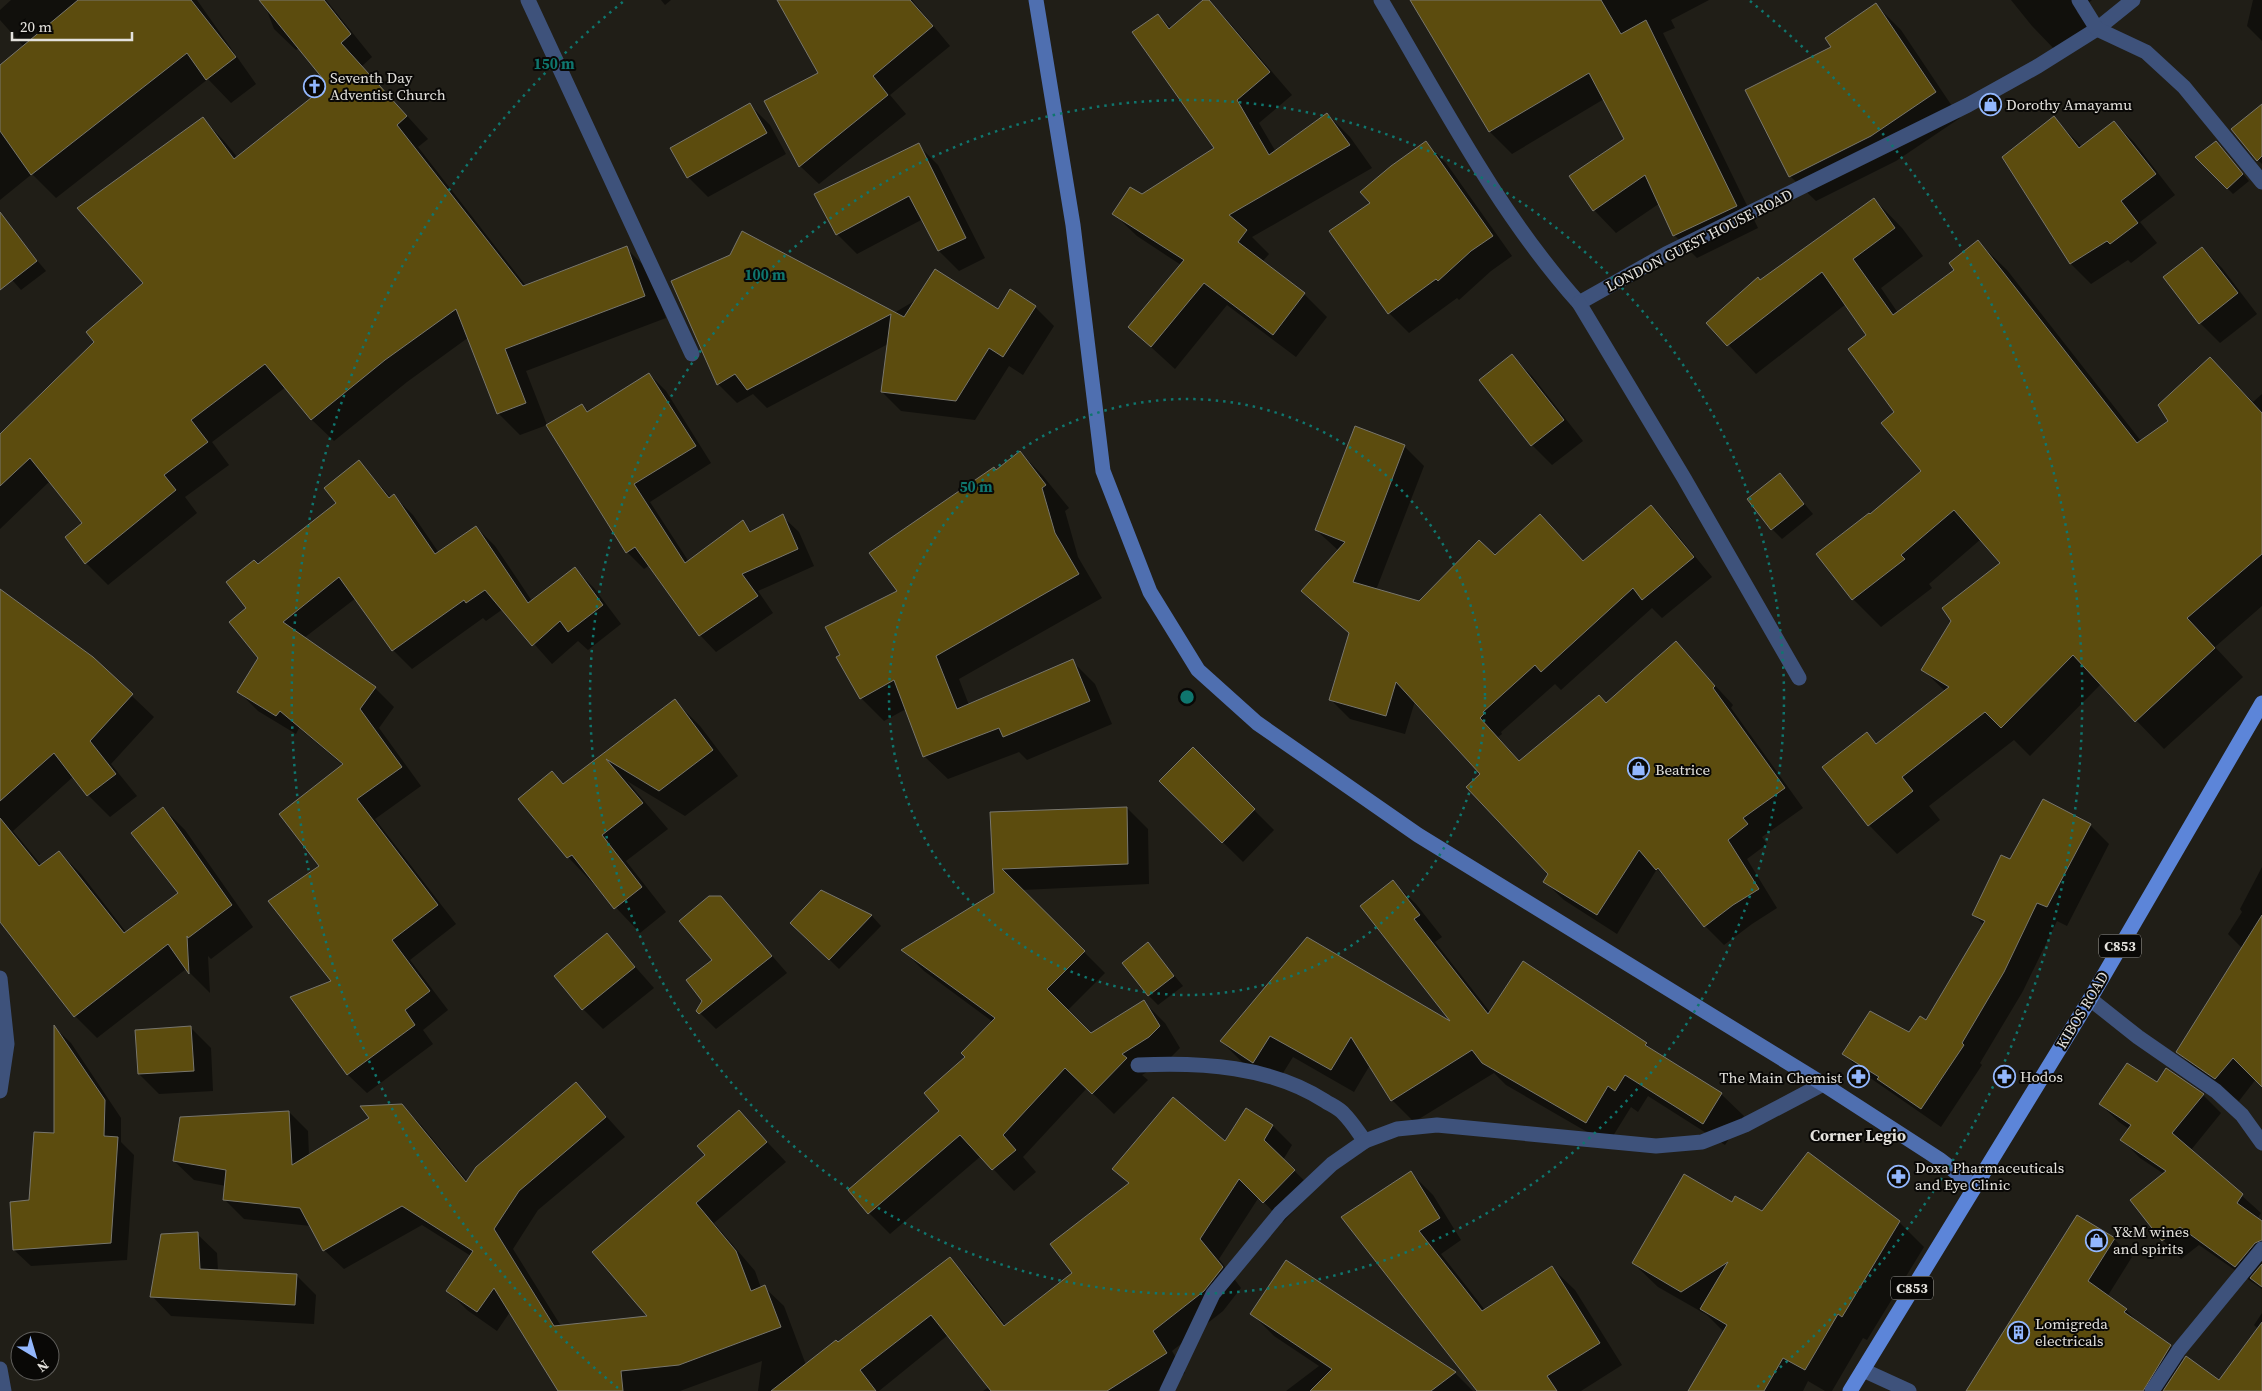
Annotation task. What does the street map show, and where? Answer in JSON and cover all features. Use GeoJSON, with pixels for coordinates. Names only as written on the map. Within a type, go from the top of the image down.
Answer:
{"type":"FeatureCollection","features":[{"type":"Feature","properties":{"kind":"main road","name":"KIBOS ROAD"},"geometry":{"type":"LineString","coordinates":[[1850,1391],[2090,999],[2262,703]]}},
{"type":"Feature","properties":{"kind":"street"},"geometry":{"type":"LineString","coordinates":[[528,0],[692,354]]}},
{"type":"Feature","properties":{"kind":"street"},"geometry":{"type":"LineString","coordinates":[[1036,0],[1073,225],[1103,471],[1150,592],[1198,670],[1257,723],[1418,834],[1823,1084],[1939,1159],[1974,1186]]}},
{"type":"Feature","properties":{"kind":"street"},"geometry":{"type":"LineString","coordinates":[[1381,0],[1500,200],[1532,246],[1579,303],[1799,678]]}},
{"type":"Feature","properties":{"kind":"street"},"geometry":{"type":"LineString","coordinates":[[2079,0],[2097,29],[2146,52],[2184,87],[2262,182]]}},
{"type":"Feature","properties":{"kind":"street","name":"LONDON GUEST HOUSE ROAD"},"geometry":{"type":"LineString","coordinates":[[1579,303],[1666,254],[1968,105],[2038,66],[2097,29],[2133,0]]}},
{"type":"Feature","properties":{"kind":"street"},"geometry":{"type":"LineString","coordinates":[[0,978],[7,1044],[0,1091]]}},
{"type":"Feature","properties":{"kind":"street"},"geometry":{"type":"LineString","coordinates":[[2090,999],[2138,1036],[2216,1091],[2242,1114],[2262,1142]]}},
{"type":"Feature","properties":{"kind":"street"},"geometry":{"type":"LineString","coordinates":[[1138,1065],[1174,1063],[1222,1067],[1269,1076],[1304,1089],[1343,1113],[1365,1141]]}},
{"type":"Feature","properties":{"kind":"street"},"geometry":{"type":"LineString","coordinates":[[1167,1391],[1213,1294],[1280,1213],[1332,1164],[1365,1141],[1397,1129],[1437,1124],[1656,1146],[1702,1142],[1745,1126],[1823,1084]]}},
{"type":"Feature","properties":{"kind":"street"},"geometry":{"type":"LineString","coordinates":[[2152,1391],[2184,1342],[2262,1249]]}},
{"type":"Feature","properties":{"kind":"street"},"geometry":{"type":"LineString","coordinates":[[0,1369],[4,1391]]}},
{"type":"Feature","properties":{"kind":"street"},"geometry":{"type":"LineString","coordinates":[[1863,1370],[1908,1391]]}},
{"type":"Feature","properties":{"kind":"building"},"geometry":{"type":"Polygon","coordinates":[[[78,0],[191,0],[236,57],[206,80],[187,53],[31,175],[0,131],[0,65],[78,0]]]}},
{"type":"Feature","properties":{"kind":"building"},"geometry":{"type":"Polygon","coordinates":[[[259,0],[324,0],[351,34],[341,43],[407,116],[397,125],[523,286],[627,246],[645,296],[505,349],[526,403],[497,414],[456,309],[385,360],[311,420],[265,364],[191,420],[208,442],[164,475],[176,490],[85,564],[65,537],[82,523],[30,458],[0,486],[0,434],[94,342],[86,332],[143,283],[77,208],[203,117],[234,159],[326,86],[321,81],[323,79],[259,0]]]}},
{"type":"Feature","properties":{"kind":"building"},"geometry":{"type":"Polygon","coordinates":[[[777,0],[910,0],[933,26],[873,76],[888,95],[799,167],[764,101],[818,73],[777,0]]]}},
{"type":"Feature","properties":{"kind":"building"},"geometry":{"type":"Polygon","coordinates":[[[1203,0],[1209,0],[1270,72],[1237,100],[1269,155],[1327,113],[1350,145],[1229,215],[1247,230],[1238,242],[1305,293],[1273,335],[1204,283],[1151,347],[1128,327],[1184,260],[1112,214],[1130,187],[1142,194],[1214,148],[1132,32],[1158,14],[1169,29],[1203,0]]]}},
{"type":"Feature","properties":{"kind":"building"},"geometry":{"type":"Polygon","coordinates":[[[1410,0],[1601,0],[1621,34],[1646,20],[1737,206],[1673,236],[1645,175],[1593,211],[1569,176],[1624,139],[1589,73],[1489,132],[1410,0]]]}},
{"type":"Feature","properties":{"kind":"building"},"geometry":{"type":"Polygon","coordinates":[[[1876,3],[1936,92],[1871,136],[1789,177],[1745,90],[1831,47],[1825,38],[1876,3]]]}},
{"type":"Feature","properties":{"kind":"building"},"geometry":{"type":"Polygon","coordinates":[[[750,103],[767,133],[687,178],[670,148],[750,103]]]}},
{"type":"Feature","properties":{"kind":"building"},"geometry":{"type":"Polygon","coordinates":[[[2262,104],[2262,156],[2257,161],[2231,129],[2262,104]]]}},
{"type":"Feature","properties":{"kind":"building"},"geometry":{"type":"Polygon","coordinates":[[[2054,116],[2079,148],[2114,121],[2156,174],[2121,201],[2138,223],[2110,244],[2107,241],[2070,264],[2002,157],[2054,116]]]}},
{"type":"Feature","properties":{"kind":"building"},"geometry":{"type":"Polygon","coordinates":[[[1426,141],[1493,236],[1471,251],[1438,281],[1436,279],[1388,314],[1329,231],[1370,203],[1360,192],[1391,166],[1426,141]]]}},
{"type":"Feature","properties":{"kind":"building"},"geometry":{"type":"Polygon","coordinates":[[[2216,141],[2243,174],[2227,189],[2195,157],[2216,141]]]}},
{"type":"Feature","properties":{"kind":"building"},"geometry":{"type":"Polygon","coordinates":[[[919,143],[966,238],[938,251],[909,196],[836,235],[814,194],[919,143]]]}},
{"type":"Feature","properties":{"kind":"building"},"geometry":{"type":"Polygon","coordinates":[[[1874,198],[1895,228],[1853,259],[1893,315],[1954,270],[1949,263],[1978,240],[2137,443],[2168,421],[2158,405],[2210,357],[2262,413],[2262,554],[2187,618],[2215,648],[2135,722],[2073,655],[2001,728],[1985,712],[1902,777],[1913,791],[1868,826],[1822,767],[1867,732],[1876,744],[1949,687],[1921,670],[1951,621],[1942,608],[2000,563],[1954,510],[1901,555],[1905,559],[1852,600],[1816,554],[1870,514],[1921,471],[1881,423],[1894,412],[1848,349],[1866,335],[1822,272],[1727,346],[1706,323],[1758,277],[1760,280],[1874,198]]]}},
{"type":"Feature","properties":{"kind":"building"},"geometry":{"type":"Polygon","coordinates":[[[0,212],[37,261],[0,290],[0,212]]]}},
{"type":"Feature","properties":{"kind":"building"},"geometry":{"type":"Polygon","coordinates":[[[742,231],[904,317],[935,269],[998,309],[1010,289],[1036,306],[1003,357],[989,348],[956,401],[881,392],[891,314],[747,390],[735,374],[717,385],[671,281],[730,255],[742,231]]]}},
{"type":"Feature","properties":{"kind":"building"},"geometry":{"type":"Polygon","coordinates":[[[2202,247],[2238,293],[2199,324],[2163,277],[2202,247]]]}},
{"type":"Feature","properties":{"kind":"building"},"geometry":{"type":"Polygon","coordinates":[[[1512,354],[1564,420],[1531,446],[1479,380],[1512,354]]]}},
{"type":"Feature","properties":{"kind":"building"},"geometry":{"type":"Polygon","coordinates":[[[649,373],[696,446],[634,484],[685,563],[743,520],[750,532],[783,514],[798,549],[742,574],[758,596],[699,636],[635,547],[626,553],[546,425],[582,404],[587,412],[649,373]]]}},
{"type":"Feature","properties":{"kind":"building"},"geometry":{"type":"Polygon","coordinates":[[[1355,426],[1405,445],[1353,582],[1419,601],[1479,540],[1495,555],[1540,514],[1583,561],[1651,505],[1694,557],[1642,600],[1633,588],[1541,672],[1535,665],[1483,712],[1484,714],[1480,718],[1519,761],[1599,695],[1606,703],[1676,641],[1715,686],[1713,688],[1785,788],[1743,818],[1748,824],[1728,840],[1759,889],[1733,905],[1704,927],[1658,868],[1656,870],[1639,850],[1597,915],[1543,882],[1548,874],[1466,787],[1480,774],[1396,682],[1386,716],[1329,700],[1349,633],[1301,591],[1345,542],[1315,530],[1355,426]]]}},
{"type":"Feature","properties":{"kind":"building"},"geometry":{"type":"Polygon","coordinates":[[[1020,451],[1046,485],[1042,488],[1055,533],[1079,574],[936,656],[957,709],[1073,659],[1090,701],[1003,737],[999,728],[923,757],[894,680],[860,699],[836,657],[840,655],[825,627],[897,591],[869,553],[994,467],[996,470],[1020,451]]]}},
{"type":"Feature","properties":{"kind":"building"},"geometry":{"type":"Polygon","coordinates":[[[359,460],[389,498],[394,494],[435,554],[476,526],[528,603],[575,567],[603,605],[568,632],[560,621],[532,646],[485,590],[466,603],[464,600],[392,651],[339,577],[283,622],[376,687],[360,709],[402,767],[357,799],[438,905],[392,940],[430,991],[405,1010],[415,1025],[347,1075],[290,997],[331,981],[268,901],[319,866],[279,814],[343,764],[280,711],[276,716],[237,692],[258,658],[229,622],[246,608],[226,582],[254,560],[258,564],[336,503],[324,488],[359,460]]]}},
{"type":"Feature","properties":{"kind":"building"},"geometry":{"type":"Polygon","coordinates":[[[1780,473],[1804,504],[1771,530],[1747,499],[1780,473]]]}},
{"type":"Feature","properties":{"kind":"building"},"geometry":{"type":"Polygon","coordinates":[[[0,589],[93,657],[133,694],[90,741],[116,774],[87,796],[54,753],[0,801],[0,589]]]}},
{"type":"Feature","properties":{"kind":"building"},"geometry":{"type":"Polygon","coordinates":[[[675,699],[713,750],[659,791],[606,759],[643,803],[602,835],[642,887],[614,909],[572,855],[567,858],[518,799],[552,771],[563,784],[675,699]]]}},
{"type":"Feature","properties":{"kind":"building"},"geometry":{"type":"Polygon","coordinates":[[[1193,747],[1255,809],[1222,843],[1159,781],[1193,747]]]}},
{"type":"Feature","properties":{"kind":"building"},"geometry":{"type":"Polygon","coordinates":[[[2043,799],[2091,824],[2047,907],[2037,903],[2004,972],[1962,1043],[1964,1045],[1921,1109],[1877,1079],[1879,1077],[1842,1054],[1870,1011],[1909,1032],[1920,1016],[1926,1020],[1985,921],[1972,915],[2001,855],[2010,859],[2043,799]]]}},
{"type":"Feature","properties":{"kind":"building"},"geometry":{"type":"Polygon","coordinates":[[[163,807],[232,905],[188,938],[187,936],[189,974],[168,944],[74,1017],[0,922],[0,818],[39,866],[59,851],[124,933],[178,893],[131,833],[163,807]]]}},
{"type":"Feature","properties":{"kind":"building"},"geometry":{"type":"Polygon","coordinates":[[[1127,807],[1128,864],[1002,869],[1085,951],[1047,989],[1091,1033],[1144,1000],[1160,1026],[1149,1037],[1122,1054],[1127,1058],[1092,1094],[1065,1068],[1003,1135],[1016,1150],[992,1170],[960,1135],[868,1214],[848,1190],[939,1111],[924,1093],[965,1057],[961,1053],[995,1018],[901,950],[994,893],[990,812],[1127,807]]]}},
{"type":"Feature","properties":{"kind":"building"},"geometry":{"type":"Polygon","coordinates":[[[1393,880],[1420,915],[1414,919],[1488,1014],[1523,961],[1647,1043],[1645,1045],[1722,1093],[1703,1124],[1625,1075],[1615,1091],[1608,1086],[1586,1123],[1482,1063],[1472,1050],[1391,1101],[1351,1037],[1331,1070],[1270,1036],[1253,1063],[1220,1041],[1307,937],[1450,1021],[1360,906],[1393,880]]]}},
{"type":"Feature","properties":{"kind":"building"},"geometry":{"type":"Polygon","coordinates":[[[821,890],[872,915],[829,960],[790,923],[821,890]]]}},
{"type":"Feature","properties":{"kind":"building"},"geometry":{"type":"Polygon","coordinates":[[[709,896],[721,896],[772,956],[699,1014],[696,1011],[702,1001],[686,980],[712,960],[679,921],[709,896]]]}},
{"type":"Feature","properties":{"kind":"building"},"geometry":{"type":"Polygon","coordinates":[[[2262,915],[2262,1087],[2233,1058],[2215,1079],[2176,1052],[2262,915]]]}},
{"type":"Feature","properties":{"kind":"building"},"geometry":{"type":"Polygon","coordinates":[[[607,933],[635,967],[582,1010],[554,976],[607,933]]]}},
{"type":"Feature","properties":{"kind":"building"},"geometry":{"type":"Polygon","coordinates":[[[1148,942],[1174,976],[1148,996],[1122,963],[1148,942]]]}},
{"type":"Feature","properties":{"kind":"building"},"geometry":{"type":"Polygon","coordinates":[[[54,1025],[105,1100],[104,1136],[118,1137],[111,1243],[13,1250],[10,1202],[29,1200],[34,1132],[54,1133],[54,1025]]]}},
{"type":"Feature","properties":{"kind":"building"},"geometry":{"type":"Polygon","coordinates":[[[191,1026],[194,1071],[138,1074],[135,1030],[191,1026]]]}},
{"type":"Feature","properties":{"kind":"building"},"geometry":{"type":"Polygon","coordinates":[[[2127,1063],[2157,1082],[2166,1068],[2204,1094],[2172,1133],[2243,1194],[2237,1203],[2262,1221],[2262,1240],[2255,1243],[2235,1267],[2180,1227],[2162,1241],[2130,1200],[2166,1171],[2120,1140],[2131,1125],[2099,1104],[2127,1063]]]}},
{"type":"Feature","properties":{"kind":"building"},"geometry":{"type":"Polygon","coordinates":[[[576,1082],[606,1117],[519,1191],[494,1229],[554,1326],[647,1316],[592,1252],[705,1155],[697,1146],[739,1110],[767,1142],[696,1203],[736,1251],[751,1291],[765,1285],[781,1327],[679,1365],[621,1371],[623,1391],[558,1391],[494,1288],[477,1312],[446,1291],[473,1251],[402,1206],[323,1251],[300,1208],[223,1200],[226,1170],[173,1161],[180,1117],[289,1111],[292,1165],[369,1118],[360,1106],[402,1104],[466,1182],[476,1167],[576,1082]]]}},
{"type":"Feature","properties":{"kind":"building"},"geometry":{"type":"Polygon","coordinates":[[[1173,1097],[1225,1141],[1246,1108],[1273,1125],[1264,1140],[1295,1170],[1263,1203],[1239,1179],[1200,1239],[1223,1267],[1204,1291],[1153,1331],[1167,1353],[1107,1391],[991,1391],[931,1315],[860,1370],[876,1391],[771,1391],[836,1340],[838,1342],[950,1257],[1004,1326],[1072,1273],[1050,1244],[1129,1183],[1112,1169],[1173,1097]]]}},
{"type":"Feature","properties":{"kind":"building"},"geometry":{"type":"Polygon","coordinates":[[[1808,1152],[1900,1221],[1842,1317],[1838,1314],[1805,1370],[1783,1358],[1764,1391],[1688,1391],[1727,1325],[1700,1309],[1728,1262],[1681,1292],[1632,1263],[1684,1174],[1732,1202],[1735,1196],[1762,1211],[1808,1152]]]}},
{"type":"Feature","properties":{"kind":"building"},"geometry":{"type":"Polygon","coordinates":[[[1411,1171],[1440,1218],[1419,1231],[1482,1311],[1552,1266],[1600,1343],[1547,1376],[1557,1391],[1477,1391],[1341,1217],[1411,1171]]]}},
{"type":"Feature","properties":{"kind":"building"},"geometry":{"type":"Polygon","coordinates":[[[2077,1215],[2115,1238],[2088,1281],[2127,1309],[2124,1312],[2171,1345],[2143,1391],[1966,1391],[2077,1215]]]}},
{"type":"Feature","properties":{"kind":"building"},"geometry":{"type":"Polygon","coordinates":[[[198,1232],[200,1269],[297,1274],[295,1305],[150,1297],[161,1234],[198,1232]]]}},
{"type":"Feature","properties":{"kind":"building"},"geometry":{"type":"Polygon","coordinates":[[[1286,1260],[1456,1372],[1431,1391],[1310,1391],[1332,1369],[1250,1314],[1286,1260]]]}},
{"type":"Feature","properties":{"kind":"building"},"geometry":{"type":"Polygon","coordinates":[[[2262,1264],[2262,1287],[2250,1278],[2262,1264]]]}},
{"type":"Feature","properties":{"kind":"building"},"geometry":{"type":"Polygon","coordinates":[[[2262,1322],[2262,1391],[2163,1391],[2186,1356],[2219,1380],[2262,1322]]]}},
{"type":"Feature","properties":{"kind":"place","name":"Seventh Day Adventist Church"},"geometry":{"type":"Point","coordinates":[314,86]}},
{"type":"Feature","properties":{"kind":"place","name":"Dorothy Amayamu"},"geometry":{"type":"Point","coordinates":[1990,104]}},
{"type":"Feature","properties":{"kind":"place","name":"Beatrice"},"geometry":{"type":"Point","coordinates":[1639,769]}},
{"type":"Feature","properties":{"kind":"place","name":"Hodos"},"geometry":{"type":"Point","coordinates":[2004,1076]}},
{"type":"Feature","properties":{"kind":"place","name":"The Main Chemist"},"geometry":{"type":"Point","coordinates":[1858,1077]}},
{"type":"Feature","properties":{"kind":"place","name":"Doxa Pharmaceuticals and Eye Clinic"},"geometry":{"type":"Point","coordinates":[1899,1176]}},
{"type":"Feature","properties":{"kind":"place","name":"Y&M wines and spirits"},"geometry":{"type":"Point","coordinates":[2097,1240]}},
{"type":"Feature","properties":{"kind":"place","name":"Lomigreda electricals"},"geometry":{"type":"Point","coordinates":[2019,1332]}},
{"type":"Feature","properties":{"kind":"district","name":"Corner Legio"},"geometry":{"type":"Point","coordinates":[1858,1135]}}]}
